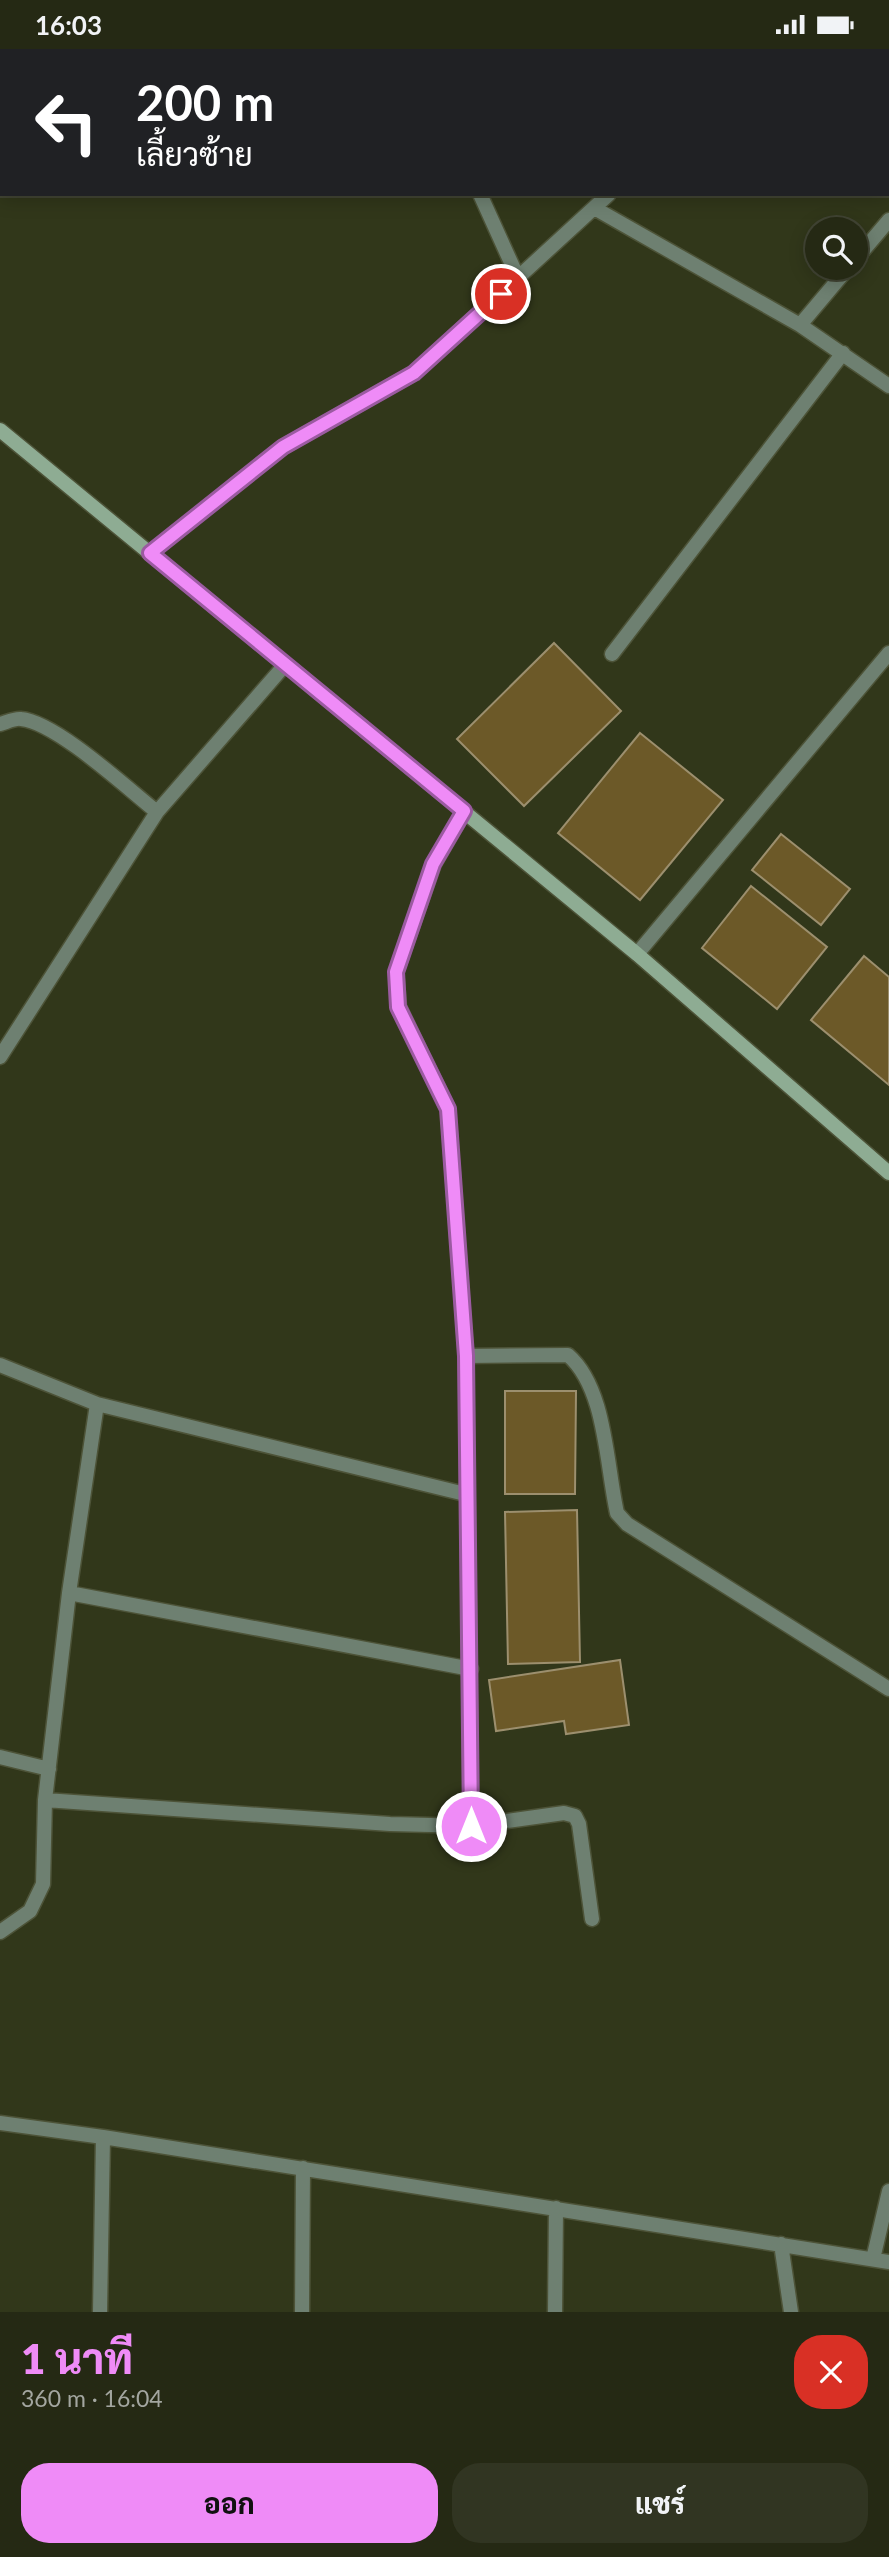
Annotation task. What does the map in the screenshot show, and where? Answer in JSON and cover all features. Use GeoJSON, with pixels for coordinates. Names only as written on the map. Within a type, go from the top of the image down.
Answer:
{"type":"FeatureCollection","features":[{"type":"Feature","properties":{"kind":"main road"},"geometry":{"type":"LineString","coordinates":[[0,430],[284,666],[638,954],[889,1173]]}},
{"type":"Feature","properties":{"kind":"street"},"geometry":{"type":"LineString","coordinates":[[481,196],[518,278]]}},
{"type":"Feature","properties":{"kind":"street"},"geometry":{"type":"LineString","coordinates":[[150,553],[283,447],[414,373],[597,209],[607,196]]}},
{"type":"Feature","properties":{"kind":"street"},"geometry":{"type":"LineString","coordinates":[[597,209],[800,325],[889,386]]}},
{"type":"Feature","properties":{"kind":"street"},"geometry":{"type":"LineString","coordinates":[[868,244],[889,219]]}},
{"type":"Feature","properties":{"kind":"street"},"geometry":{"type":"LineString","coordinates":[[800,325],[838,280]]}},
{"type":"Feature","properties":{"kind":"street"},"geometry":{"type":"LineString","coordinates":[[612,654],[842,353]]}},
{"type":"Feature","properties":{"kind":"street"},"geometry":{"type":"LineString","coordinates":[[638,954],[889,653]]}},
{"type":"Feature","properties":{"kind":"street"},"geometry":{"type":"LineString","coordinates":[[0,1057],[157,813],[284,666]]}},
{"type":"Feature","properties":{"kind":"street"},"geometry":{"type":"LineString","coordinates":[[0,724],[19,718],[34,722],[61,737],[157,813]]}},
{"type":"Feature","properties":{"kind":"street"},"geometry":{"type":"LineString","coordinates":[[464,811],[433,864],[396,972],[398,1007],[448,1109],[466,1356],[465,1494],[471,1669],[471,1826]]}},
{"type":"Feature","properties":{"kind":"street"},"geometry":{"type":"LineString","coordinates":[[466,1356],[568,1355],[582,1367],[593,1388],[617,1513],[627,1524],[889,1689]]}},
{"type":"Feature","properties":{"kind":"street"},"geometry":{"type":"LineString","coordinates":[[0,1365],[97,1404],[465,1494]]}},
{"type":"Feature","properties":{"kind":"street"},"geometry":{"type":"LineString","coordinates":[[0,1932],[30,1911],[43,1884],[48,1769],[69,1593],[97,1404]]}},
{"type":"Feature","properties":{"kind":"street"},"geometry":{"type":"LineString","coordinates":[[69,1593],[471,1669]]}},
{"type":"Feature","properties":{"kind":"street"},"geometry":{"type":"LineString","coordinates":[[0,1757],[48,1769]]}},
{"type":"Feature","properties":{"kind":"street"},"geometry":{"type":"LineString","coordinates":[[45,1800],[390,1824],[471,1826],[565,1813],[575,1815],[579,1824],[592,1919]]}},
{"type":"Feature","properties":{"kind":"street"},"geometry":{"type":"LineString","coordinates":[[0,2123],[303,2168],[889,2262]]}},
{"type":"Feature","properties":{"kind":"street"},"geometry":{"type":"LineString","coordinates":[[100,2312],[103,2137]]}},
{"type":"Feature","properties":{"kind":"street"},"geometry":{"type":"LineString","coordinates":[[302,2312],[303,2168]]}},
{"type":"Feature","properties":{"kind":"street"},"geometry":{"type":"LineString","coordinates":[[873,2259],[889,2191]]}},
{"type":"Feature","properties":{"kind":"street"},"geometry":{"type":"LineString","coordinates":[[555,2312],[556,2209]]}},
{"type":"Feature","properties":{"kind":"street"},"geometry":{"type":"LineString","coordinates":[[781,2244],[791,2312]]}},
{"type":"Feature","properties":{"kind":"building"},"geometry":{"type":"Polygon","coordinates":[[[554,643],[621,711],[524,806],[457,739],[554,643]]]}},
{"type":"Feature","properties":{"kind":"building"},"geometry":{"type":"Polygon","coordinates":[[[640,733],[723,800],[640,900],[558,833],[640,733]]]}},
{"type":"Feature","properties":{"kind":"building"},"geometry":{"type":"Polygon","coordinates":[[[781,834],[850,889],[821,925],[752,870],[781,834]]]}},
{"type":"Feature","properties":{"kind":"building"},"geometry":{"type":"Polygon","coordinates":[[[751,886],[827,947],[777,1009],[702,948],[751,886]]]}},
{"type":"Feature","properties":{"kind":"building"},"geometry":{"type":"Polygon","coordinates":[[[864,956],[889,977],[889,1085],[811,1020],[864,956]]]}},
{"type":"Feature","properties":{"kind":"building"},"geometry":{"type":"Polygon","coordinates":[[[505,1391],[576,1391],[575,1494],[505,1494],[505,1391]]]}},
{"type":"Feature","properties":{"kind":"building"},"geometry":{"type":"Polygon","coordinates":[[[577,1510],[580,1662],[508,1664],[505,1512],[577,1510]]]}},
{"type":"Feature","properties":{"kind":"building"},"geometry":{"type":"Polygon","coordinates":[[[620,1660],[629,1725],[566,1734],[564,1721],[496,1731],[489,1680],[620,1660]]]}},
{"type":"Feature","properties":{"kind":"route"},"geometry":{"type":"LineString","coordinates":[[471,1826],[471,1669],[465,1494],[466,1356],[448,1109],[398,1007],[396,972],[433,864],[464,811],[284,666],[150,553],[283,447],[414,373],[501,294]]}}]}
